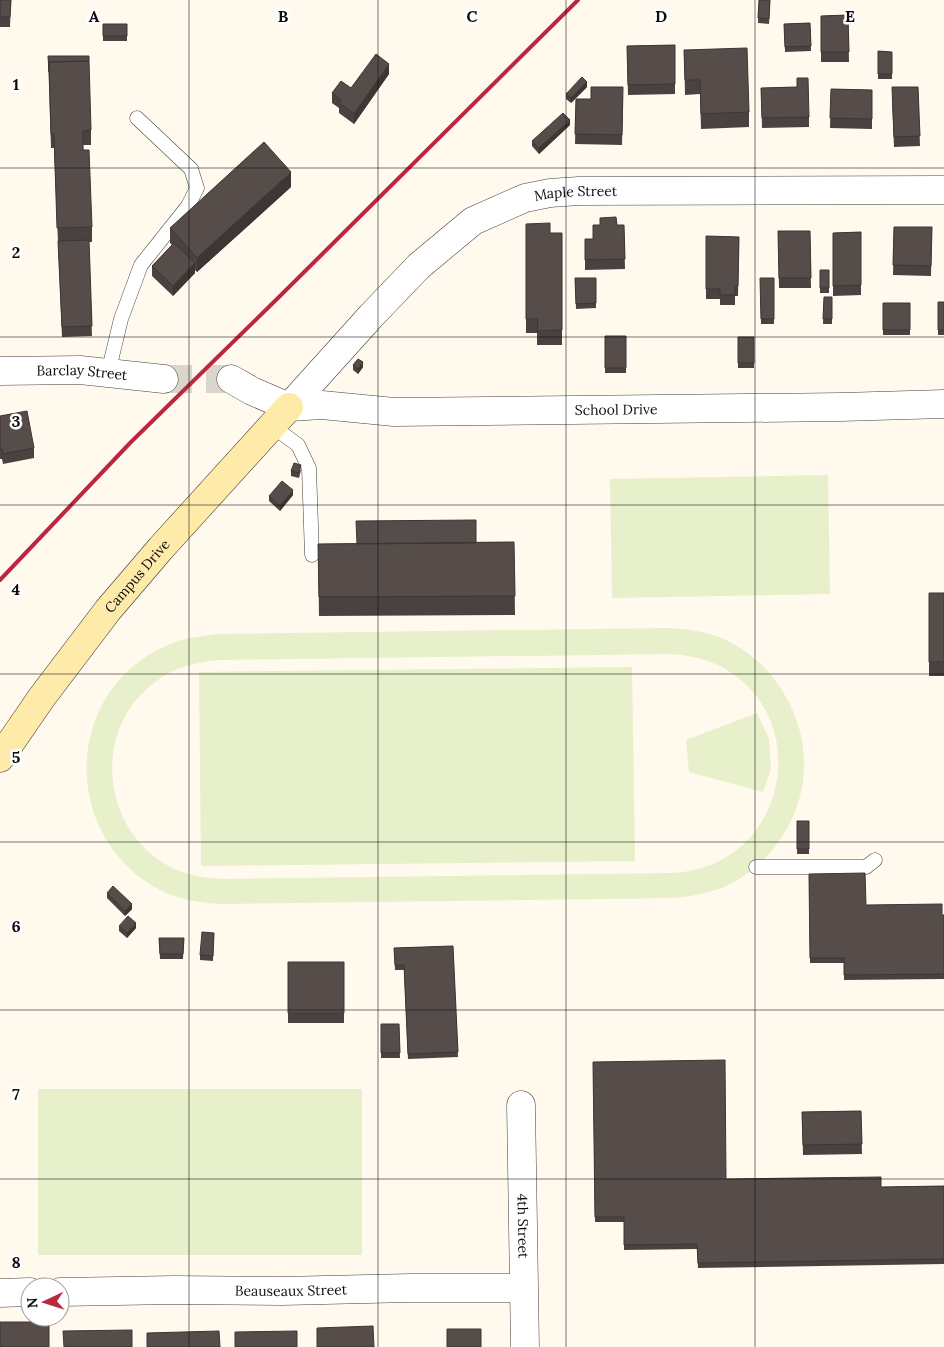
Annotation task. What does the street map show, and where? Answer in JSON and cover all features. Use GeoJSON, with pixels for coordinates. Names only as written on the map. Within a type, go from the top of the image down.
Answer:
{"type":"FeatureCollection","features":[{"type":"Feature","properties":{"kind":"street","name":"Maple Street"},"geometry":{"type":"LineString","coordinates":[[281,416],[419,266],[473,221],[525,198],[550,193],[579,191],[944,190]]}},
{"type":"Feature","properties":{"kind":"street","name":"Barclay Street"},"geometry":{"type":"LineString","coordinates":[[0,371],[80,370],[164,379]]}},
{"type":"Feature","properties":{"kind":"street"},"geometry":{"type":"LineString","coordinates":[[231,379],[252,390],[281,416]]}},
{"type":"Feature","properties":{"kind":"street","name":"School Drive"},"geometry":{"type":"LineString","coordinates":[[281,416],[322,405],[394,412],[841,407],[944,404]]}},
{"type":"Feature","properties":{"kind":"street","name":"Campus Drive"},"geometry":{"type":"LineString","coordinates":[[0,758],[42,697],[108,610],[161,548],[281,416]]}},
{"type":"Feature","properties":{"kind":"street","name":"4th Street"},"geometry":{"type":"LineString","coordinates":[[521,1105],[525,1347]]}},
{"type":"Feature","properties":{"kind":"street","name":"Beauseaux Street"},"geometry":{"type":"LineString","coordinates":[[70,1292],[523,1288]]}},
{"type":"Feature","properties":{"kind":"street"},"geometry":{"type":"LineString","coordinates":[[0,1292],[20,1292]]}},
{"type":"Feature","properties":{"kind":"lane"},"geometry":{"type":"LineString","coordinates":[[108,373],[121,319],[141,265],[188,206],[197,188],[191,169],[137,118]]}},
{"type":"Feature","properties":{"kind":"lane"},"geometry":{"type":"LineString","coordinates":[[281,416],[309,468],[312,555]]}},
{"type":"Feature","properties":{"kind":"lane"},"geometry":{"type":"LineString","coordinates":[[756,867],[866,867],[876,860]]}},
{"type":"Feature","properties":{"kind":"green space"},"geometry":{"type":"Polygon","coordinates":[[[828,475],[830,594],[612,598],[610,479],[828,475]]]}},
{"type":"Feature","properties":{"kind":"green space"},"geometry":{"type":"Polygon","coordinates":[[[668,628],[710,634],[732,643],[752,656],[769,673],[783,692],[796,718],[803,744],[804,771],[800,798],[790,822],[776,845],[757,865],[727,886],[696,895],[672,898],[222,904],[182,899],[160,890],[126,865],[102,833],[89,797],[87,759],[95,722],[112,688],[140,661],[178,641],[219,634],[668,628]],[[677,655],[219,660],[202,662],[178,669],[162,677],[133,704],[119,730],[113,759],[114,788],[122,816],[138,840],[160,860],[188,874],[205,877],[222,879],[671,873],[697,869],[733,853],[755,832],[769,807],[777,779],[778,750],[771,721],[756,696],[733,674],[718,665],[702,659],[677,655]]]}},
{"type":"Feature","properties":{"kind":"green space"},"geometry":{"type":"Polygon","coordinates":[[[632,667],[635,861],[201,866],[199,672],[632,667]]]}},
{"type":"Feature","properties":{"kind":"green space"},"geometry":{"type":"Polygon","coordinates":[[[757,713],[769,739],[771,769],[763,792],[689,772],[686,740],[757,713]]]}},
{"type":"Feature","properties":{"kind":"green space"},"geometry":{"type":"Polygon","coordinates":[[[38,1089],[362,1089],[362,1255],[38,1255],[38,1089]]]}},
{"type":"Feature","properties":{"kind":"building"},"geometry":{"type":"Polygon","coordinates":[[[0,0],[11,0],[10,17],[0,17],[0,0]]]}},
{"type":"Feature","properties":{"kind":"building"},"geometry":{"type":"Polygon","coordinates":[[[759,0],[770,0],[769,19],[758,18],[759,0]]]}},
{"type":"Feature","properties":{"kind":"building"},"geometry":{"type":"Polygon","coordinates":[[[848,15],[849,52],[821,52],[821,16],[848,15]]]}},
{"type":"Feature","properties":{"kind":"building"},"geometry":{"type":"Polygon","coordinates":[[[810,23],[811,46],[785,47],[784,24],[810,23]]]}},
{"type":"Feature","properties":{"kind":"building"},"geometry":{"type":"Polygon","coordinates":[[[103,24],[127,24],[127,36],[103,36],[103,24]]]}},
{"type":"Feature","properties":{"kind":"building"},"geometry":{"type":"Polygon","coordinates":[[[675,45],[675,84],[628,85],[627,46],[675,45]]]}},
{"type":"Feature","properties":{"kind":"building"},"geometry":{"type":"Polygon","coordinates":[[[747,48],[749,112],[701,114],[700,80],[685,80],[684,50],[747,48]]]}},
{"type":"Feature","properties":{"kind":"building"},"geometry":{"type":"Polygon","coordinates":[[[878,51],[892,52],[892,74],[878,74],[878,51]]]}},
{"type":"Feature","properties":{"kind":"building"},"geometry":{"type":"Polygon","coordinates":[[[376,54],[389,64],[354,114],[339,103],[341,100],[332,93],[341,81],[351,88],[376,54]]]}},
{"type":"Feature","properties":{"kind":"building"},"geometry":{"type":"Polygon","coordinates":[[[48,56],[89,56],[89,61],[49,62],[49,72],[48,56]]]}},
{"type":"Feature","properties":{"kind":"building"},"geometry":{"type":"Polygon","coordinates":[[[89,61],[91,130],[83,131],[83,150],[89,150],[92,227],[57,228],[54,134],[51,134],[49,62],[89,61]]]}},
{"type":"Feature","properties":{"kind":"building"},"geometry":{"type":"Polygon","coordinates":[[[582,77],[587,82],[571,98],[566,94],[582,77]]]}},
{"type":"Feature","properties":{"kind":"building"},"geometry":{"type":"Polygon","coordinates":[[[797,78],[808,78],[809,117],[762,118],[761,88],[797,87],[797,78]]]}},
{"type":"Feature","properties":{"kind":"building"},"geometry":{"type":"Polygon","coordinates":[[[591,87],[623,87],[622,135],[575,134],[576,99],[591,99],[591,87]]]}},
{"type":"Feature","properties":{"kind":"building"},"geometry":{"type":"Polygon","coordinates":[[[892,87],[918,87],[920,136],[894,137],[892,87]]]}},
{"type":"Feature","properties":{"kind":"building"},"geometry":{"type":"Polygon","coordinates":[[[831,89],[872,90],[872,119],[830,118],[831,89]]]}},
{"type":"Feature","properties":{"kind":"building"},"geometry":{"type":"Polygon","coordinates":[[[563,113],[570,120],[539,148],[532,141],[563,113]]]}},
{"type":"Feature","properties":{"kind":"building"},"geometry":{"type":"Polygon","coordinates":[[[264,142],[291,172],[197,258],[170,228],[264,142]]]}},
{"type":"Feature","properties":{"kind":"building"},"geometry":{"type":"Polygon","coordinates":[[[616,217],[617,225],[624,225],[625,259],[585,260],[585,239],[593,239],[593,225],[600,225],[600,218],[616,217]]]}},
{"type":"Feature","properties":{"kind":"building"},"geometry":{"type":"Polygon","coordinates":[[[550,223],[550,233],[562,233],[562,330],[537,331],[538,319],[526,319],[526,224],[550,223]]]}},
{"type":"Feature","properties":{"kind":"building"},"geometry":{"type":"Polygon","coordinates":[[[894,227],[932,227],[931,266],[893,265],[894,227]]]}},
{"type":"Feature","properties":{"kind":"building"},"geometry":{"type":"Polygon","coordinates":[[[778,231],[810,231],[811,278],[779,278],[778,231]]]}},
{"type":"Feature","properties":{"kind":"building"},"geometry":{"type":"Polygon","coordinates":[[[861,232],[861,285],[833,286],[833,233],[861,232]]]}},
{"type":"Feature","properties":{"kind":"building"},"geometry":{"type":"Polygon","coordinates":[[[706,236],[739,237],[738,286],[735,286],[735,295],[720,295],[720,289],[706,289],[706,236]]]}},
{"type":"Feature","properties":{"kind":"building"},"geometry":{"type":"Polygon","coordinates":[[[89,240],[92,326],[62,327],[58,241],[89,240]]]}},
{"type":"Feature","properties":{"kind":"building"},"geometry":{"type":"Polygon","coordinates":[[[174,243],[195,263],[173,286],[152,266],[174,243]]]}},
{"type":"Feature","properties":{"kind":"building"},"geometry":{"type":"Polygon","coordinates":[[[820,270],[829,270],[829,288],[820,288],[820,270]]]}},
{"type":"Feature","properties":{"kind":"building"},"geometry":{"type":"Polygon","coordinates":[[[575,278],[596,278],[596,303],[576,304],[575,278]]]}},
{"type":"Feature","properties":{"kind":"building"},"geometry":{"type":"Polygon","coordinates":[[[760,278],[774,278],[774,319],[761,319],[760,278]]]}},
{"type":"Feature","properties":{"kind":"building"},"geometry":{"type":"Polygon","coordinates":[[[824,297],[832,297],[832,319],[823,319],[824,297]]]}},
{"type":"Feature","properties":{"kind":"building"},"geometry":{"type":"Polygon","coordinates":[[[938,302],[944,302],[944,330],[938,330],[938,302]]]}},
{"type":"Feature","properties":{"kind":"building"},"geometry":{"type":"Polygon","coordinates":[[[883,303],[910,303],[910,330],[883,330],[883,303]]]}},
{"type":"Feature","properties":{"kind":"building"},"geometry":{"type":"Polygon","coordinates":[[[605,336],[626,336],[626,368],[605,368],[605,336]]]}},
{"type":"Feature","properties":{"kind":"building"},"geometry":{"type":"Polygon","coordinates":[[[738,337],[754,337],[754,363],[738,363],[738,337]]]}},
{"type":"Feature","properties":{"kind":"building"},"geometry":{"type":"Polygon","coordinates":[[[358,359],[363,362],[358,369],[353,365],[358,359]]]}},
{"type":"Feature","properties":{"kind":"building"},"geometry":{"type":"Polygon","coordinates":[[[27,411],[34,448],[3,454],[2,449],[0,449],[0,416],[27,411]]]}},
{"type":"Feature","properties":{"kind":"building"},"geometry":{"type":"Polygon","coordinates":[[[294,463],[301,465],[299,473],[291,471],[294,463]]]}},
{"type":"Feature","properties":{"kind":"building"},"geometry":{"type":"Polygon","coordinates":[[[282,481],[293,490],[280,506],[269,496],[282,481]]]}},
{"type":"Feature","properties":{"kind":"building"},"geometry":{"type":"Polygon","coordinates":[[[476,520],[476,543],[357,544],[356,521],[476,520]]]}},
{"type":"Feature","properties":{"kind":"building"},"geometry":{"type":"Polygon","coordinates":[[[514,542],[515,596],[319,597],[318,544],[514,542]]]}},
{"type":"Feature","properties":{"kind":"building"},"geometry":{"type":"Polygon","coordinates":[[[929,593],[944,593],[944,662],[929,662],[929,593]]]}},
{"type":"Feature","properties":{"kind":"building"},"geometry":{"type":"Polygon","coordinates":[[[797,821],[809,821],[809,849],[797,849],[797,821]]]}},
{"type":"Feature","properties":{"kind":"building"},"geometry":{"type":"Polygon","coordinates":[[[865,873],[866,905],[942,904],[942,915],[944,915],[944,974],[844,975],[844,958],[810,958],[809,874],[865,873]]]}},
{"type":"Feature","properties":{"kind":"building"},"geometry":{"type":"Polygon","coordinates":[[[113,886],[132,904],[125,911],[107,893],[113,886]]]}},
{"type":"Feature","properties":{"kind":"building"},"geometry":{"type":"Polygon","coordinates":[[[128,916],[136,923],[127,933],[119,926],[128,916]]]}},
{"type":"Feature","properties":{"kind":"building"},"geometry":{"type":"Polygon","coordinates":[[[202,932],[214,933],[213,956],[200,955],[202,932]]]}},
{"type":"Feature","properties":{"kind":"building"},"geometry":{"type":"Polygon","coordinates":[[[159,938],[184,938],[183,954],[160,954],[159,938]]]}},
{"type":"Feature","properties":{"kind":"building"},"geometry":{"type":"Polygon","coordinates":[[[453,946],[458,1052],[408,1054],[404,965],[395,965],[394,948],[453,946]]]}},
{"type":"Feature","properties":{"kind":"building"},"geometry":{"type":"Polygon","coordinates":[[[288,962],[344,962],[344,1013],[288,1013],[288,962]]]}},
{"type":"Feature","properties":{"kind":"building"},"geometry":{"type":"Polygon","coordinates":[[[381,1024],[399,1024],[400,1053],[381,1053],[381,1024]]]}},
{"type":"Feature","properties":{"kind":"building"},"geometry":{"type":"Polygon","coordinates":[[[725,1060],[726,1179],[881,1177],[881,1187],[944,1186],[944,1259],[698,1263],[697,1244],[624,1245],[624,1217],[595,1217],[593,1062],[725,1060]]]}},
{"type":"Feature","properties":{"kind":"building"},"geometry":{"type":"Polygon","coordinates":[[[861,1111],[862,1144],[803,1145],[802,1112],[861,1111]]]}},
{"type":"Feature","properties":{"kind":"building"},"geometry":{"type":"Polygon","coordinates":[[[0,1322],[20,1322],[20,1327],[49,1327],[49,1347],[0,1347],[0,1322]]]}},
{"type":"Feature","properties":{"kind":"building"},"geometry":{"type":"Polygon","coordinates":[[[373,1326],[374,1347],[317,1347],[317,1328],[373,1326]]]}},
{"type":"Feature","properties":{"kind":"building"},"geometry":{"type":"Polygon","coordinates":[[[447,1329],[481,1329],[481,1347],[447,1347],[447,1329]]]}},
{"type":"Feature","properties":{"kind":"building"},"geometry":{"type":"Polygon","coordinates":[[[132,1330],[132,1347],[64,1347],[63,1331],[132,1330]]]}},
{"type":"Feature","properties":{"kind":"building"},"geometry":{"type":"Polygon","coordinates":[[[219,1331],[220,1347],[147,1347],[147,1333],[219,1331]]]}},
{"type":"Feature","properties":{"kind":"building"},"geometry":{"type":"Polygon","coordinates":[[[297,1331],[297,1347],[235,1347],[235,1332],[297,1331]]]}},
{"type":"Feature","properties":{"kind":"tunnel"},"geometry":{"type":"LineString","coordinates":[[164,379],[231,379]]}},
{"type":"Feature","properties":{"kind":"railway"},"geometry":{"type":"LineString","coordinates":[[0,580],[130,443],[578,0]]}}]}
